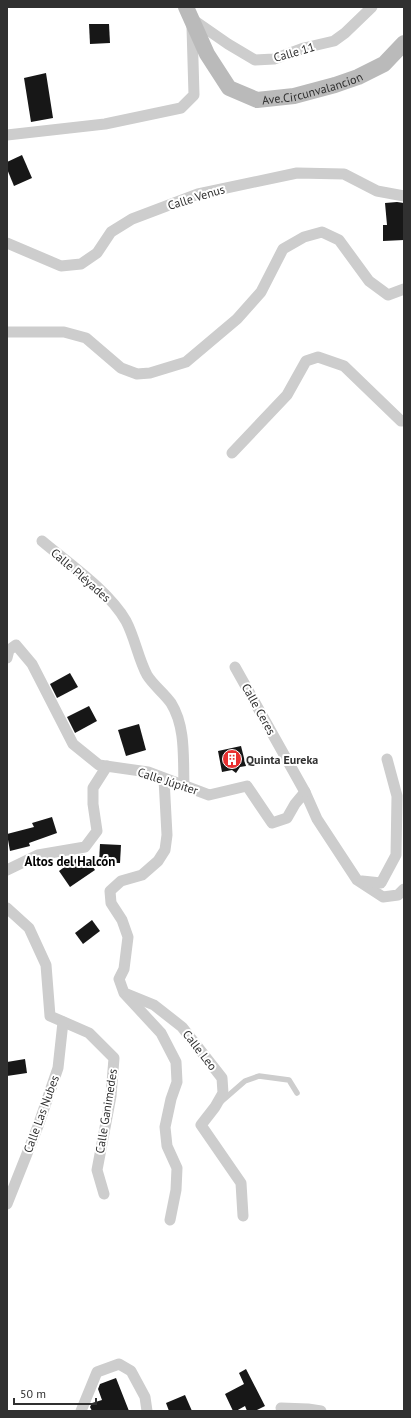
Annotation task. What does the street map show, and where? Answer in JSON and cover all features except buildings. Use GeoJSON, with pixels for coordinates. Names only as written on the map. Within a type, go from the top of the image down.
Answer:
{"type":"FeatureCollection","features":[{"type":"Feature","properties":{"kind":"street","name":"Calle 11"},"geometry":{"type":"LineString","coordinates":[[189,13],[228,44],[254,60],[274,59],[304,48],[334,41],[345,34],[372,7]]}},
{"type":"Feature","properties":{"kind":"street","name":"Ave.Circunvalancion"},"geometry":{"type":"LineString","coordinates":[[189,13],[207,54],[229,88],[257,100],[294,96],[335,86],[358,77],[384,64],[404,43]]}},
{"type":"Feature","properties":{"kind":"street"},"geometry":{"type":"LineString","coordinates":[[7,135],[104,124],[181,108],[194,95],[189,13]]}},
{"type":"Feature","properties":{"kind":"street","name":"Calle Venus"},"geometry":{"type":"LineString","coordinates":[[7,243],[61,266],[81,264],[97,254],[110,232],[132,219],[198,194],[297,173],[344,174],[377,191],[404,196]]}},
{"type":"Feature","properties":{"kind":"street"},"geometry":{"type":"LineString","coordinates":[[7,332],[64,332],[86,338],[121,368],[137,374],[150,373],[186,362],[237,319],[262,292],[283,249],[304,237],[322,232],[339,240],[369,281],[388,295],[404,289]]}},
{"type":"Feature","properties":{"kind":"street"},"geometry":{"type":"LineString","coordinates":[[232,453],[287,395],[306,362],[318,357],[344,366],[401,421],[404,421]]}},
{"type":"Feature","properties":{"kind":"street","name":"Calle Pléyades"},"geometry":{"type":"LineString","coordinates":[[42,541],[94,584],[115,605],[126,622],[147,676],[171,702],[178,718],[182,741],[184,786]]}},
{"type":"Feature","properties":{"kind":"street","name":"Calle Júpiter"},"geometry":{"type":"LineString","coordinates":[[7,658],[9,650],[16,645],[32,664],[73,744],[99,765],[148,772],[209,795],[247,786],[272,823],[287,818],[295,804],[305,792]]}},
{"type":"Feature","properties":{"kind":"street","name":"Calle Ceres"},"geometry":{"type":"LineString","coordinates":[[235,667],[305,792]]}},
{"type":"Feature","properties":{"kind":"street"},"geometry":{"type":"LineString","coordinates":[[357,880],[381,883],[396,855],[397,796],[387,759]]}},
{"type":"Feature","properties":{"kind":"street"},"geometry":{"type":"LineString","coordinates":[[7,870],[38,855],[85,847],[97,831],[93,804],[93,788],[107,766]]}},
{"type":"Feature","properties":{"kind":"street"},"geometry":{"type":"LineString","coordinates":[[164,779],[167,835],[165,850],[158,862],[142,875],[121,881],[110,891],[111,903],[122,920],[128,937],[124,969],[119,979],[124,993],[160,1033],[176,1062],[177,1082],[171,1099],[165,1127],[167,1146],[177,1168],[176,1190],[170,1220]]}},
{"type":"Feature","properties":{"kind":"street"},"geometry":{"type":"LineString","coordinates":[[305,792],[317,819],[357,880],[383,897],[398,895],[404,889]]}},
{"type":"Feature","properties":{"kind":"street","name":"Calle Ganimedes"},"geometry":{"type":"LineString","coordinates":[[7,908],[29,928],[46,965],[50,1016],[89,1033],[114,1058],[110,1096],[97,1170],[104,1194]]}},
{"type":"Feature","properties":{"kind":"street","name":"Calle Leo"},"geometry":{"type":"LineString","coordinates":[[124,993],[154,1005],[182,1027],[222,1078],[223,1093],[215,1107],[201,1125],[240,1183],[243,1216]]}},
{"type":"Feature","properties":{"kind":"street","name":"Calle Las Nubes"},"geometry":{"type":"LineString","coordinates":[[7,1204],[38,1126],[58,1068],[63,1022]]}},
{"type":"Feature","properties":{"kind":"street"},"geometry":{"type":"LineString","coordinates":[[81,1411],[97,1372],[119,1364],[131,1371],[145,1397],[147,1411]]}},
{"type":"Feature","properties":{"kind":"street"},"geometry":{"type":"LineString","coordinates":[[281,1408],[321,1411]]}},
{"type":"Feature","properties":{"kind":"lane"},"geometry":{"type":"LineString","coordinates":[[215,1107],[245,1082],[259,1076],[289,1080],[297,1093]]}},
{"type":"Feature","properties":{"kind":"place","name":"Quinta Eureka"},"geometry":{"type":"Point","coordinates":[232,759]}},
{"type":"Feature","properties":{"kind":"district","name":"Altos del Halcón"},"geometry":{"type":"Point","coordinates":[70,861]}}]}
